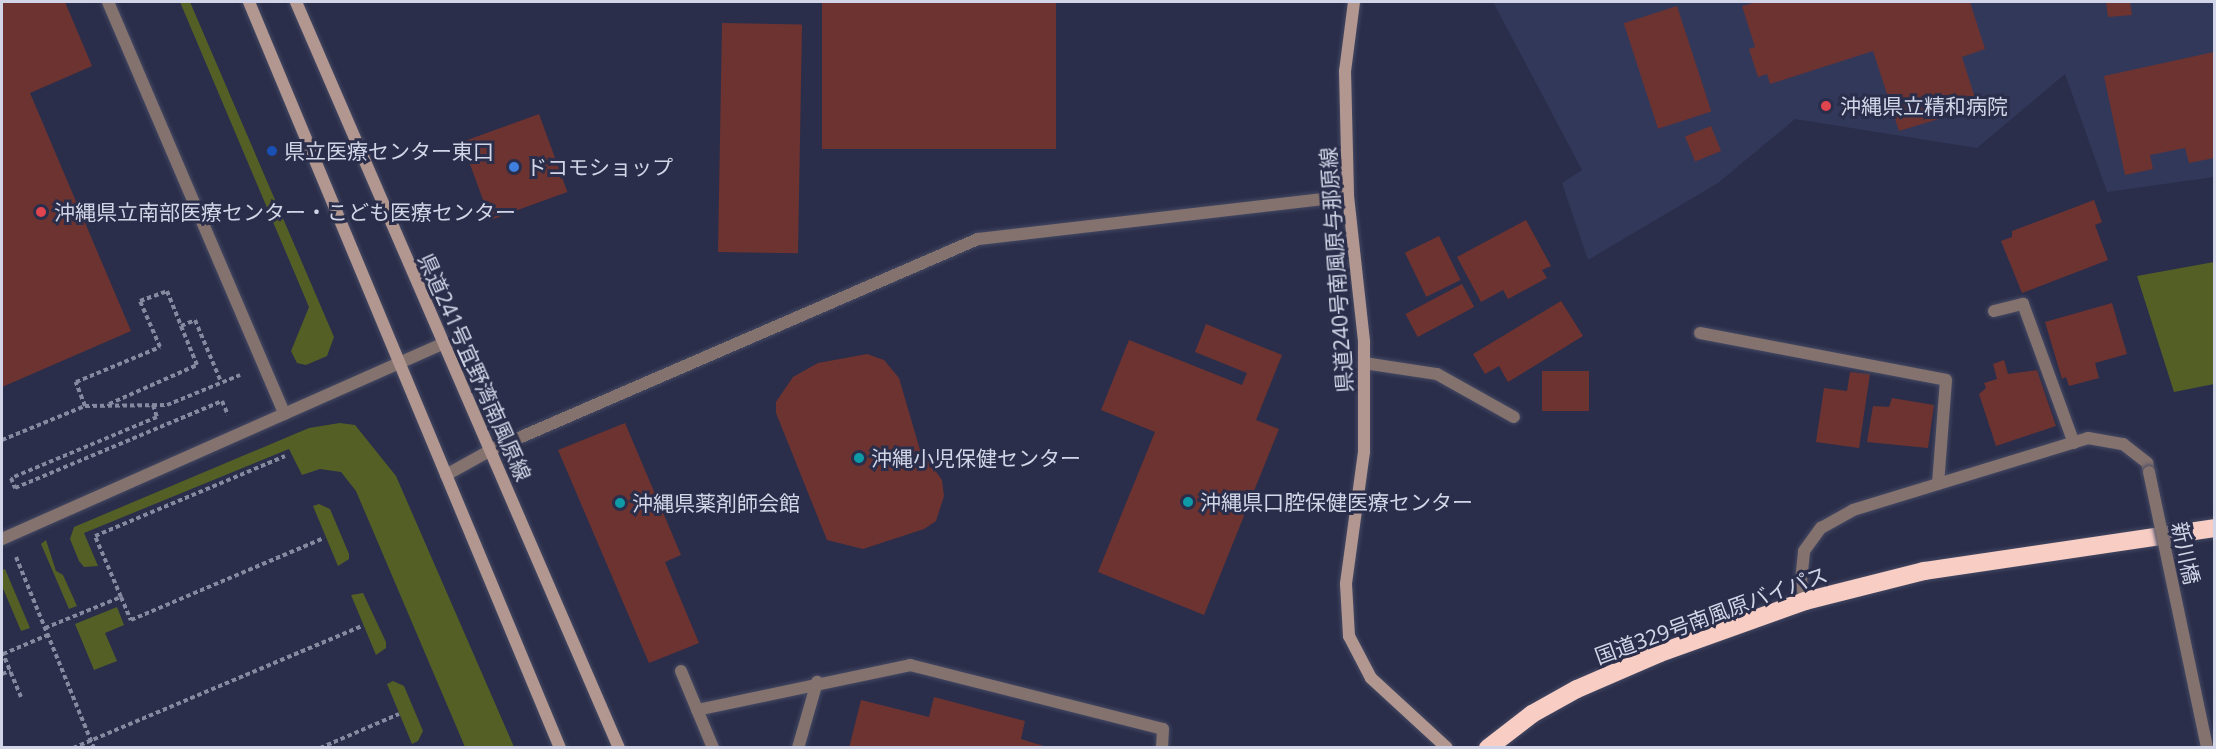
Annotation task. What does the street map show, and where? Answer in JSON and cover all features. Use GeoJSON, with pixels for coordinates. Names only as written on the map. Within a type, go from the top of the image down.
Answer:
{"type":"FeatureCollection","features":[{"type":"Feature","properties":{"kind":"highway","name":"国道329号南風原バイパス"},"geometry":{"type":"LineString","coordinates":[[1488,747],[1532,714],[1577,688],[1660,653],[1806,601],[1924,571],[2214,528]]}},
{"type":"Feature","properties":{"kind":"main road"},"geometry":{"type":"LineString","coordinates":[[249,2],[398,365],[560,747]]}},
{"type":"Feature","properties":{"kind":"main road","name":"県道241号宜野湾南風原線"},"geometry":{"type":"LineString","coordinates":[[296,2],[619,747]]}},
{"type":"Feature","properties":{"kind":"main road","name":"県道240号南風原与那原線"},"geometry":{"type":"LineString","coordinates":[[1354,2],[1345,71],[1348,196],[1364,363],[1364,452],[1346,584],[1349,636],[1371,678],[1447,747]]}},
{"type":"Feature","properties":{"kind":"street"},"geometry":{"type":"LineString","coordinates":[[108,2],[285,414]]}},
{"type":"Feature","properties":{"kind":"street"},"geometry":{"type":"LineString","coordinates":[[446,475],[491,450],[978,239],[1348,196]]}},
{"type":"Feature","properties":{"kind":"street"},"geometry":{"type":"LineString","coordinates":[[1806,601],[1801,581],[1804,551],[1821,528],[1853,510],[2074,443],[2023,304],[1994,312]]}},
{"type":"Feature","properties":{"kind":"street"},"geometry":{"type":"LineString","coordinates":[[1700,333],[1946,380],[1938,484]]}},
{"type":"Feature","properties":{"kind":"street"},"geometry":{"type":"LineString","coordinates":[[2,539],[444,344]]}},
{"type":"Feature","properties":{"kind":"street"},"geometry":{"type":"LineString","coordinates":[[1364,363],[1437,374],[1514,417]]}},
{"type":"Feature","properties":{"kind":"street","name":"新川橋"},"geometry":{"type":"LineString","coordinates":[[2074,443],[2088,438],[2123,444],[2147,463],[2207,747]]}},
{"type":"Feature","properties":{"kind":"street"},"geometry":{"type":"LineString","coordinates":[[697,710],[817,682],[909,665],[1163,729],[1162,747]]}},
{"type":"Feature","properties":{"kind":"street"},"geometry":{"type":"LineString","coordinates":[[681,671],[713,747]]}},
{"type":"Feature","properties":{"kind":"street"},"geometry":{"type":"LineString","coordinates":[[798,747],[817,682]]}},
{"type":"Feature","properties":{"kind":"path"},"geometry":{"type":"LineString","coordinates":[[85,406],[76,382],[160,347],[140,302],[167,291],[197,365],[106,406]]}},
{"type":"Feature","properties":{"kind":"path"},"geometry":{"type":"LineString","coordinates":[[181,326],[195,320],[221,382]]}},
{"type":"Feature","properties":{"kind":"path"},"geometry":{"type":"LineString","coordinates":[[2,440],[85,406],[167,405],[240,375]]}},
{"type":"Feature","properties":{"kind":"path"},"geometry":{"type":"LineString","coordinates":[[153,405],[157,417],[11,478],[15,488],[222,401],[228,415]]}},
{"type":"Feature","properties":{"kind":"path"},"geometry":{"type":"LineString","coordinates":[[285,456],[95,536],[131,620],[324,538]]}},
{"type":"Feature","properties":{"kind":"path"},"geometry":{"type":"LineString","coordinates":[[16,556],[94,747]]}},
{"type":"Feature","properties":{"kind":"path"},"geometry":{"type":"LineString","coordinates":[[45,628],[121,597]]}},
{"type":"Feature","properties":{"kind":"path"},"geometry":{"type":"LineString","coordinates":[[73,747],[362,626]]}},
{"type":"Feature","properties":{"kind":"path"},"geometry":{"type":"LineString","coordinates":[[21,697],[3,654],[48,635]]}},
{"type":"Feature","properties":{"kind":"path"},"geometry":{"type":"LineString","coordinates":[[2,674],[10,670]]}},
{"type":"Feature","properties":{"kind":"path"},"geometry":{"type":"LineString","coordinates":[[320,747],[399,714]]}},
{"type":"Feature","properties":{"kind":"shaded area","name":"沖縄県立精和病院"},"geometry":{"type":"Polygon","coordinates":[[[1493,2],[2214,2],[2214,177],[2107,192],[2065,74],[1977,148],[1795,119],[1718,183],[1588,260],[1562,183],[1582,170],[1493,2]]]}},
{"type":"Feature","properties":{"kind":"green space"},"geometry":{"type":"Polygon","coordinates":[[[180,2],[190,2],[334,337],[327,356],[306,365],[297,363],[291,351],[309,307],[180,2]]]}},
{"type":"Feature","properties":{"kind":"green space"},"geometry":{"type":"Polygon","coordinates":[[[2214,262],[2214,384],[2174,392],[2137,276],[2214,262]]]}},
{"type":"Feature","properties":{"kind":"green space"},"geometry":{"type":"Polygon","coordinates":[[[340,423],[355,425],[396,476],[514,747],[465,747],[356,491],[341,472],[320,469],[302,475],[289,449],[84,533],[98,566],[84,567],[79,561],[70,539],[74,527],[309,428],[340,423]]]}},
{"type":"Feature","properties":{"kind":"green space"},"geometry":{"type":"Polygon","coordinates":[[[319,504],[330,509],[349,554],[349,559],[338,566],[313,506],[319,504]]]}},
{"type":"Feature","properties":{"kind":"green space"},"geometry":{"type":"Polygon","coordinates":[[[46,540],[56,571],[63,575],[77,606],[69,609],[41,544],[46,540]]]}},
{"type":"Feature","properties":{"kind":"green space"},"geometry":{"type":"Polygon","coordinates":[[[5,569],[30,628],[21,631],[2,586],[2,570],[5,569]]]}},
{"type":"Feature","properties":{"kind":"green space"},"geometry":{"type":"Polygon","coordinates":[[[363,593],[386,642],[386,648],[376,655],[351,595],[363,593]]]}},
{"type":"Feature","properties":{"kind":"green space"},"geometry":{"type":"Polygon","coordinates":[[[117,607],[124,625],[105,633],[117,661],[94,670],[75,624],[117,607]]]}},
{"type":"Feature","properties":{"kind":"green space"},"geometry":{"type":"Polygon","coordinates":[[[393,681],[404,686],[423,731],[418,741],[412,744],[387,684],[393,681]]]}},
{"type":"Feature","properties":{"kind":"building","name":"沖縄県立南部医療センター・こども医療センター"},"geometry":{"type":"Polygon","coordinates":[[[2,2],[65,2],[92,66],[30,93],[131,331],[2,387],[2,2]]]}},
{"type":"Feature","properties":{"kind":"building"},"geometry":{"type":"Polygon","coordinates":[[[822,2],[1056,2],[1056,149],[822,149],[822,2]]]}},
{"type":"Feature","properties":{"kind":"building"},"geometry":{"type":"Polygon","coordinates":[[[1757,2],[1970,2],[1985,49],[1962,57],[1978,107],[1899,131],[1873,51],[1770,84],[1767,74],[1758,77],[1749,49],[1755,47],[1742,6],[1757,2]]]}},
{"type":"Feature","properties":{"kind":"building"},"geometry":{"type":"Polygon","coordinates":[[[2106,2],[2130,2],[2132,15],[2108,17],[2106,2]]]}},
{"type":"Feature","properties":{"kind":"building"},"geometry":{"type":"Polygon","coordinates":[[[1677,6],[1711,112],[1658,129],[1624,23],[1677,6]]]}},
{"type":"Feature","properties":{"kind":"building"},"geometry":{"type":"Polygon","coordinates":[[[722,23],[802,24],[798,253],[718,252],[722,23]]]}},
{"type":"Feature","properties":{"kind":"building"},"geometry":{"type":"Polygon","coordinates":[[[2214,52],[2214,158],[2189,163],[2185,148],[2150,155],[2153,169],[2125,175],[2104,76],[2214,52]]]}},
{"type":"Feature","properties":{"kind":"building","name":"ドコモショップ"},"geometry":{"type":"Polygon","coordinates":[[[539,114],[567,192],[490,220],[462,142],[539,114]]]}},
{"type":"Feature","properties":{"kind":"building"},"geometry":{"type":"Polygon","coordinates":[[[1711,126],[1721,151],[1695,162],[1685,136],[1711,126]]]}},
{"type":"Feature","properties":{"kind":"building"},"geometry":{"type":"Polygon","coordinates":[[[2094,200],[2102,222],[2095,225],[2108,260],[2022,293],[2001,241],[2012,237],[2012,231],[2094,200]]]}},
{"type":"Feature","properties":{"kind":"building"},"geometry":{"type":"Polygon","coordinates":[[[1526,220],[1551,266],[1542,270],[1547,278],[1508,299],[1503,290],[1481,302],[1457,257],[1526,220]]]}},
{"type":"Feature","properties":{"kind":"building"},"geometry":{"type":"Polygon","coordinates":[[[1439,236],[1460,280],[1426,297],[1405,253],[1439,236]]]}},
{"type":"Feature","properties":{"kind":"building"},"geometry":{"type":"Polygon","coordinates":[[[1462,284],[1474,307],[1418,337],[1405,314],[1462,284]]]}},
{"type":"Feature","properties":{"kind":"building"},"geometry":{"type":"Polygon","coordinates":[[[1561,301],[1583,336],[1508,382],[1499,366],[1485,374],[1473,354],[1561,301]]]}},
{"type":"Feature","properties":{"kind":"building"},"geometry":{"type":"Polygon","coordinates":[[[2112,303],[2127,354],[2095,363],[2099,378],[2069,386],[2066,377],[2062,379],[2045,322],[2112,303]]]}},
{"type":"Feature","properties":{"kind":"building","name":"沖縄県口腔保健医療センター"},"geometry":{"type":"Polygon","coordinates":[[[1206,324],[1282,355],[1256,420],[1279,429],[1204,615],[1098,572],[1155,432],[1101,410],[1129,340],[1242,385],[1247,373],[1195,352],[1206,324]]]}},
{"type":"Feature","properties":{"kind":"building","name":"沖縄小児保健センター"},"geometry":{"type":"Polygon","coordinates":[[[867,354],[884,360],[899,378],[920,450],[942,480],[944,496],[936,521],[924,529],[863,549],[827,540],[776,413],[776,402],[793,377],[818,363],[867,354]]]}},
{"type":"Feature","properties":{"kind":"building"},"geometry":{"type":"Polygon","coordinates":[[[2004,360],[2008,374],[2037,370],[2056,426],[1996,446],[1979,394],[1986,388],[1984,383],[1997,379],[1993,364],[2004,360]]]}},
{"type":"Feature","properties":{"kind":"building"},"geometry":{"type":"Polygon","coordinates":[[[1542,371],[1589,371],[1589,411],[1542,411],[1542,371]]]}},
{"type":"Feature","properties":{"kind":"building"},"geometry":{"type":"Polygon","coordinates":[[[1850,372],[1870,374],[1859,448],[1816,442],[1824,388],[1847,391],[1850,372]]]}},
{"type":"Feature","properties":{"kind":"building"},"geometry":{"type":"Polygon","coordinates":[[[1892,398],[1934,405],[1928,448],[1867,442],[1873,406],[1889,407],[1892,398]]]}},
{"type":"Feature","properties":{"kind":"building","name":"沖縄県薬剤師会館"},"geometry":{"type":"Polygon","coordinates":[[[625,423],[681,555],[665,562],[699,643],[649,663],[558,450],[625,423]]]}},
{"type":"Feature","properties":{"kind":"building"},"geometry":{"type":"Polygon","coordinates":[[[934,697],[1025,721],[1021,739],[1050,748],[849,748],[861,700],[929,717],[934,697]]]}},
{"type":"Feature","properties":{"kind":"place","name":"沖縄県立精和病院"},"geometry":{"type":"Point","coordinates":[1826,106]}},
{"type":"Feature","properties":{"kind":"place","name":"県立医療センター東口"},"geometry":{"type":"Point","coordinates":[272,151]}},
{"type":"Feature","properties":{"kind":"place","name":"ドコモショップ"},"geometry":{"type":"Point","coordinates":[514,167]}},
{"type":"Feature","properties":{"kind":"place","name":"沖縄県立南部医療センター・こども医療センター"},"geometry":{"type":"Point","coordinates":[41,212]}},
{"type":"Feature","properties":{"kind":"place","name":"沖縄小児保健センター"},"geometry":{"type":"Point","coordinates":[859,458]}},
{"type":"Feature","properties":{"kind":"place","name":"沖縄県口腔保健医療センター"},"geometry":{"type":"Point","coordinates":[1188,502]}},
{"type":"Feature","properties":{"kind":"place","name":"沖縄県薬剤師会館"},"geometry":{"type":"Point","coordinates":[620,503]}}]}
